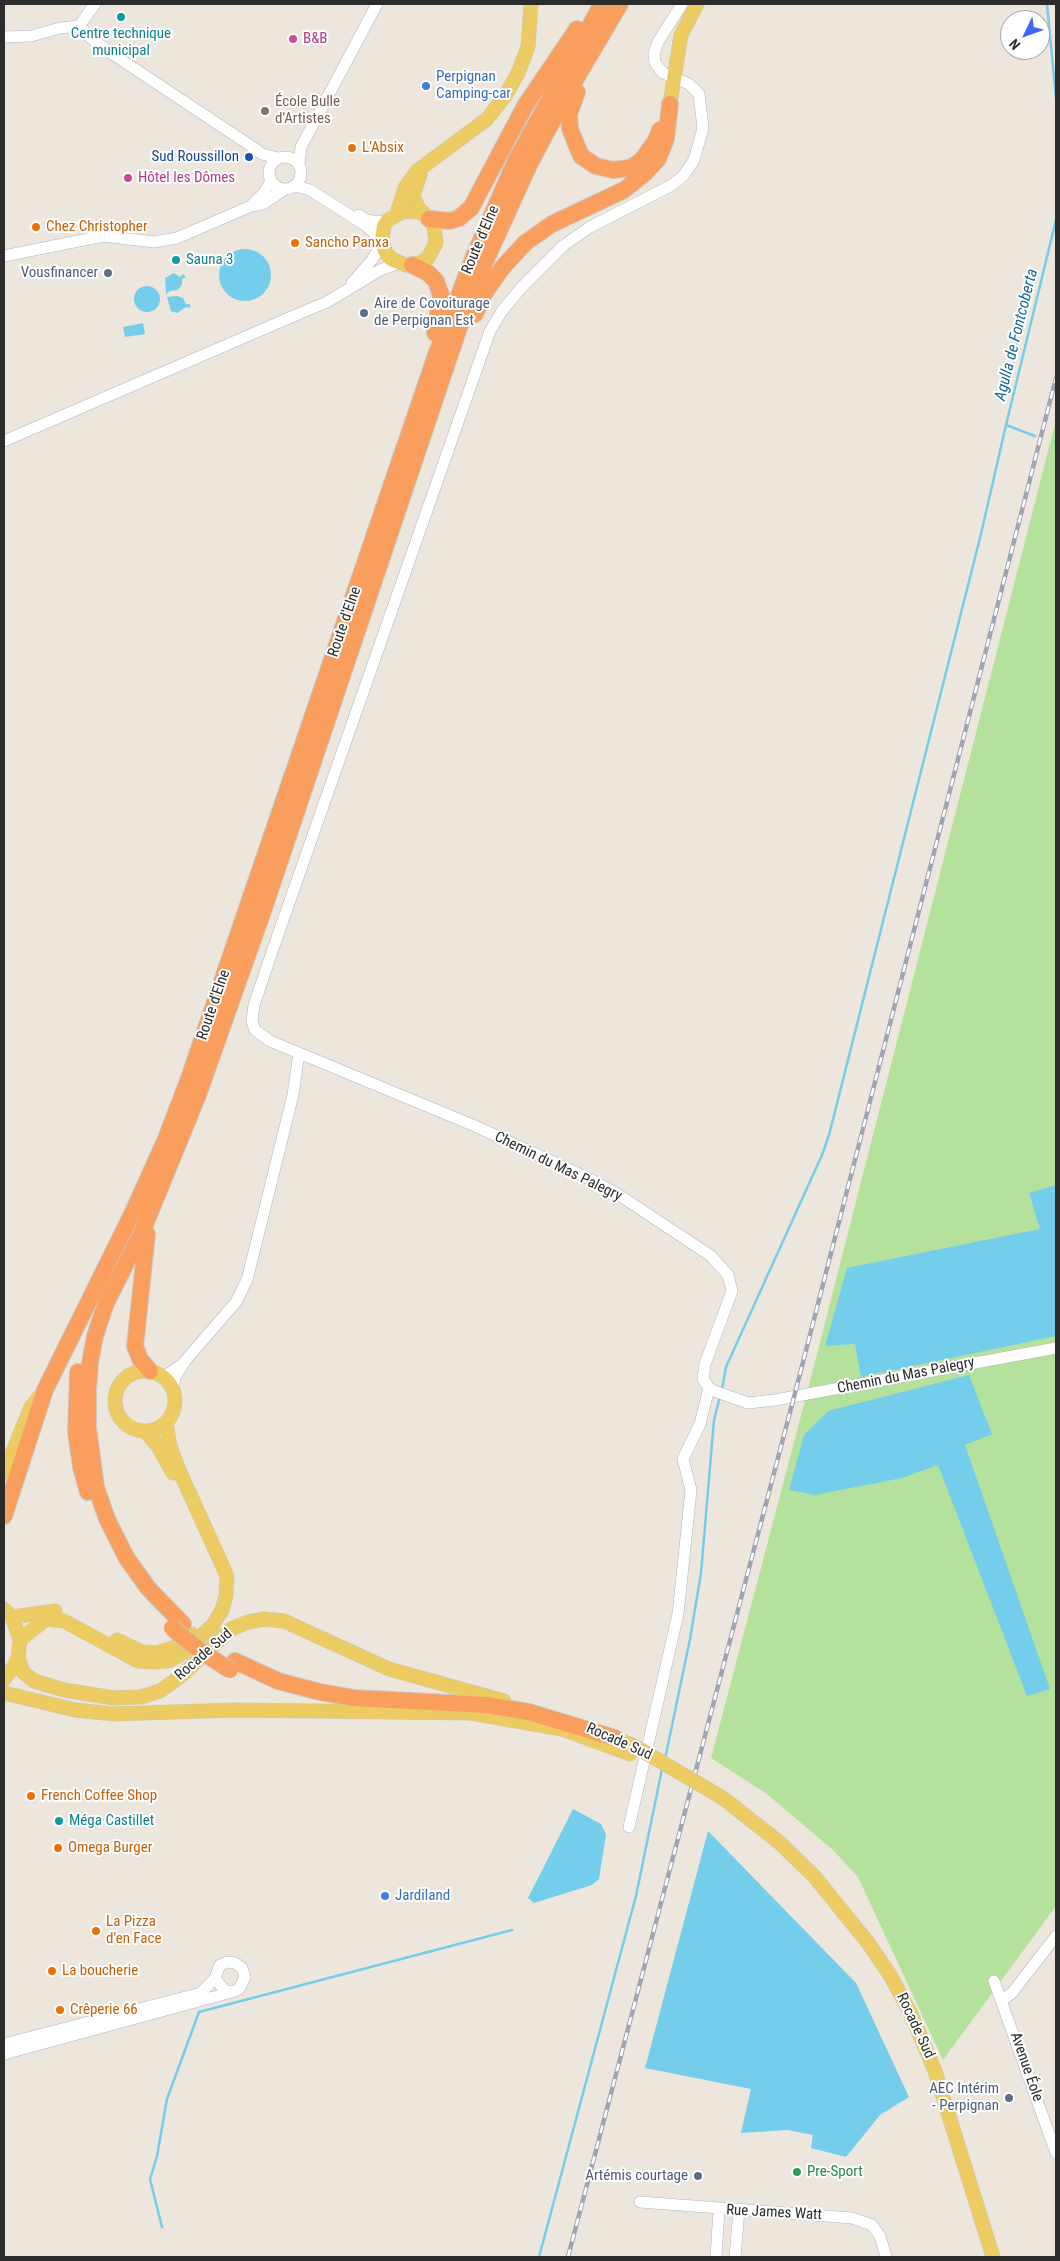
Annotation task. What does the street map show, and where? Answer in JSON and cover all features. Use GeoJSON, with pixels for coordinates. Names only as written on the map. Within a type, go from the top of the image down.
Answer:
{"type":"FeatureCollection","features":[{"type":"Feature","properties":{"kind":"highway"},"geometry":{"type":"LineString","coordinates":[[427,217],[450,221],[459,218],[471,208],[525,106],[593,4]]}},
{"type":"Feature","properties":{"kind":"highway","name":"Route d'Elne"},"geometry":{"type":"LineString","coordinates":[[114,1251],[165,1141],[188,1081],[436,355],[474,256],[516,160],[602,4]]}},
{"type":"Feature","properties":{"kind":"highway","name":"Route d'Elne"},"geometry":{"type":"LineString","coordinates":[[198,1095],[261,917],[460,325],[485,262],[528,165],[620,4]]}},
{"type":"Feature","properties":{"kind":"highway"},"geometry":{"type":"LineString","coordinates":[[627,4],[572,102],[569,114],[574,142],[581,156],[596,166],[613,170],[630,168],[641,161],[655,142],[670,104]]}},
{"type":"Feature","properties":{"kind":"highway"},"geometry":{"type":"LineString","coordinates":[[420,448],[484,294],[502,268],[515,252],[537,233],[624,190],[645,173],[658,159],[666,139],[670,104]]}},
{"type":"Feature","properties":{"kind":"highway"},"geometry":{"type":"LineString","coordinates":[[331,662],[364,546],[432,344],[440,310],[441,295],[436,281],[428,273],[406,264]]}},
{"type":"Feature","properties":{"kind":"highway"},"geometry":{"type":"LineString","coordinates":[[157,1374],[140,1359],[135,1346],[145,1240],[193,1117],[198,1095]]}},
{"type":"Feature","properties":{"kind":"highway"},"geometry":{"type":"LineString","coordinates":[[177,1626],[126,1557],[107,1519],[96,1487],[91,1458],[88,1390],[95,1336],[106,1303],[142,1232],[198,1095]]}},
{"type":"Feature","properties":{"kind":"highway"},"geometry":{"type":"LineString","coordinates":[[4,1516],[45,1390],[114,1251]]}},
{"type":"Feature","properties":{"kind":"highway"},"geometry":{"type":"LineString","coordinates":[[114,1251],[85,1330],[78,1372],[76,1432],[81,1467],[99,1526],[117,1561],[139,1595],[177,1626],[207,1645],[232,1665],[274,1690],[313,1700],[393,1710]]}},
{"type":"Feature","properties":{"kind":"highway"},"geometry":{"type":"LineString","coordinates":[[232,1665],[278,1681],[320,1692],[354,1698],[486,1705],[529,1712],[615,1738]]}},
{"type":"Feature","properties":{"kind":"main road"},"geometry":{"type":"LineString","coordinates":[[432,158],[419,177],[413,196],[436,234],[433,251],[420,262],[406,264],[391,259],[382,241],[382,233],[406,188],[417,172],[432,158],[487,119],[505,96],[518,73],[528,47],[531,4]]}},
{"type":"Feature","properties":{"kind":"main road"},"geometry":{"type":"LineString","coordinates":[[670,104],[682,35],[697,4]]}},
{"type":"Feature","properties":{"kind":"main road"},"geometry":{"type":"LineString","coordinates":[[392,217],[411,210],[427,217]]}},
{"type":"Feature","properties":{"kind":"main road"},"geometry":{"type":"LineString","coordinates":[[131,1374],[157,1374],[173,1389],[175,1400],[172,1413],[166,1423],[157,1429],[146,1432],[134,1430],[126,1425],[119,1416],[115,1400],[120,1385],[131,1374]]}},
{"type":"Feature","properties":{"kind":"main road"},"geometry":{"type":"LineString","coordinates":[[4,1473],[31,1407],[45,1390]]}},
{"type":"Feature","properties":{"kind":"main road"},"geometry":{"type":"LineString","coordinates":[[20,1640],[46,1619],[64,1620],[138,1661],[169,1661],[183,1653],[213,1625],[222,1610],[226,1596],[227,1576],[170,1446],[166,1423]]}},
{"type":"Feature","properties":{"kind":"main road"},"geometry":{"type":"LineString","coordinates":[[4,1679],[18,1658],[20,1640],[8,1613],[52,1611],[71,1614],[126,1645],[142,1652],[157,1653],[173,1648],[188,1637],[210,1614],[218,1587],[217,1574],[174,1475],[158,1446],[146,1432]]}},
{"type":"Feature","properties":{"kind":"main road","name":"Rocade Sud"},"geometry":{"type":"LineString","coordinates":[[18,1658],[23,1672],[34,1680],[64,1690],[114,1698],[141,1697],[160,1691],[181,1676],[230,1629],[248,1622],[265,1620],[284,1621],[389,1669],[436,1684],[559,1716],[615,1738],[721,1801],[780,1844],[814,1876],[851,1920],[890,1975],[910,2012],[935,2071],[994,2257]]}},
{"type":"Feature","properties":{"kind":"main road","name":"Rocade Sud"},"geometry":{"type":"LineString","coordinates":[[4,1693],[75,1710],[114,1714],[234,1710],[470,1712],[562,1729],[635,1751]]}},
{"type":"Feature","properties":{"kind":"main road","name":"Rocade Sud"},"geometry":{"type":"LineString","coordinates":[[721,1801],[809,1881],[864,1948],[884,1979],[903,2015],[928,2072],[986,2257]]}},
{"type":"Feature","properties":{"kind":"street"},"geometry":{"type":"LineString","coordinates":[[4,37],[31,36],[60,28],[79,26],[95,4]]}},
{"type":"Feature","properties":{"kind":"street"},"geometry":{"type":"LineString","coordinates":[[4,256],[103,236],[154,242],[177,238],[251,206],[263,204],[290,188],[300,169],[301,147],[377,4]]}},
{"type":"Feature","properties":{"kind":"street"},"geometry":{"type":"LineString","coordinates":[[674,78],[655,63],[654,52],[682,4]]}},
{"type":"Feature","properties":{"kind":"street"},"geometry":{"type":"LineString","coordinates":[[79,26],[92,39],[111,53],[262,154],[283,158],[300,169],[366,220],[378,222],[392,217]]}},
{"type":"Feature","properties":{"kind":"street","name":"Chemin du Mas Palegry"},"geometry":{"type":"LineString","coordinates":[[674,78],[697,91],[702,128],[694,160],[684,175],[660,193],[590,227],[564,245],[521,288],[490,331],[254,1005],[252,1021],[255,1030],[270,1041],[475,1126],[616,1193],[711,1256],[728,1275],[732,1291],[705,1364],[703,1379],[712,1390],[748,1403],[776,1400],[1056,1348]]}},
{"type":"Feature","properties":{"kind":"street"},"geometry":{"type":"LineString","coordinates":[[251,206],[264,193],[270,176],[270,166],[301,147]]}},
{"type":"Feature","properties":{"kind":"street"},"geometry":{"type":"LineString","coordinates":[[262,154],[270,176],[277,187],[310,190],[364,225],[382,241],[358,277],[340,294]]}},
{"type":"Feature","properties":{"kind":"street"},"geometry":{"type":"LineString","coordinates":[[4,441],[303,312],[340,294],[380,270],[406,264]]}},
{"type":"Feature","properties":{"kind":"street"},"geometry":{"type":"LineString","coordinates":[[173,1389],[175,1377],[185,1361],[236,1302],[247,1280],[293,1095],[299,1053]]}},
{"type":"Feature","properties":{"kind":"street"},"geometry":{"type":"LineString","coordinates":[[157,1374],[185,1361]]}},
{"type":"Feature","properties":{"kind":"street"},"geometry":{"type":"LineString","coordinates":[[629,1827],[678,1614],[691,1490],[683,1459],[700,1424],[712,1390]]}},
{"type":"Feature","properties":{"kind":"street"},"geometry":{"type":"LineString","coordinates":[[1002,2000],[1021,1983],[1056,1936]]}},
{"type":"Feature","properties":{"kind":"street"},"geometry":{"type":"LineString","coordinates":[[4,2044],[201,1993],[215,1978],[220,1965],[227,1962],[235,1962],[242,1968],[245,1977],[244,1984],[232,1992],[4,2054]]}},
{"type":"Feature","properties":{"kind":"street"},"geometry":{"type":"LineString","coordinates":[[215,1978],[224,1990],[232,1992]]}},
{"type":"Feature","properties":{"kind":"street","name":"Avenue Éole"},"geometry":{"type":"LineString","coordinates":[[994,1981],[1056,2153]]}},
{"type":"Feature","properties":{"kind":"street","name":"Rue James Watt"},"geometry":{"type":"LineString","coordinates":[[640,2202],[852,2218],[872,2225],[880,2236],[886,2257]]}},
{"type":"Feature","properties":{"kind":"street"},"geometry":{"type":"LineString","coordinates":[[716,2257],[719,2209]]}},
{"type":"Feature","properties":{"kind":"street"},"geometry":{"type":"LineString","coordinates":[[735,2257],[739,2210]]}},
{"type":"Feature","properties":{"kind":"green space"},"geometry":{"type":"Polygon","coordinates":[[[1056,420],[1056,1906],[943,2060],[858,1877],[834,1851],[767,1794],[711,1758],[808,1389],[1056,420]]]}},
{"type":"Feature","properties":{"kind":"water"},"geometry":{"type":"Polygon","coordinates":[[[245,249],[255,251],[263,257],[269,265],[271,275],[269,285],[263,293],[255,299],[245,301],[235,299],[227,293],[221,285],[219,275],[221,265],[227,257],[235,251],[245,249]]]}},
{"type":"Feature","properties":{"kind":"water"},"geometry":{"type":"Polygon","coordinates":[[[174,273],[180,277],[183,274],[186,277],[182,279],[182,284],[178,290],[170,291],[166,294],[165,278],[174,273]]]}},
{"type":"Feature","properties":{"kind":"water"},"geometry":{"type":"Polygon","coordinates":[[[147,286],[156,290],[160,299],[156,308],[147,312],[138,308],[134,299],[138,290],[147,286]]]}},
{"type":"Feature","properties":{"kind":"water"},"geometry":{"type":"Polygon","coordinates":[[[177,296],[183,298],[186,304],[190,304],[190,308],[186,307],[177,313],[171,311],[167,297],[177,296]]]}},
{"type":"Feature","properties":{"kind":"water"},"geometry":{"type":"Polygon","coordinates":[[[143,323],[145,334],[125,337],[123,327],[143,323]]]}},
{"type":"Feature","properties":{"kind":"water"},"geometry":{"type":"Polygon","coordinates":[[[1056,1185],[1056,1336],[861,1377],[855,1344],[825,1346],[847,1268],[1040,1229],[1029,1193],[1056,1185]]]}},
{"type":"Feature","properties":{"kind":"water"},"geometry":{"type":"Polygon","coordinates":[[[969,1375],[992,1434],[965,1445],[1050,1689],[1027,1696],[938,1465],[902,1478],[815,1495],[789,1490],[804,1435],[828,1411],[969,1375]]]}},
{"type":"Feature","properties":{"kind":"water"},"geometry":{"type":"Polygon","coordinates":[[[573,1809],[601,1824],[606,1834],[599,1879],[592,1885],[534,1903],[528,1898],[573,1809]]]}},
{"type":"Feature","properties":{"kind":"water"},"geometry":{"type":"Polygon","coordinates":[[[708,1831],[856,1983],[909,2097],[880,2115],[846,2157],[811,2148],[813,2135],[788,2130],[741,2133],[751,2089],[645,2068],[708,1831]]]}},
{"type":"Feature","properties":{"kind":"waterway","name":"Agulla de Fontcoberta"},"geometry":{"type":"LineString","coordinates":[[1047,4],[1056,98]]}},
{"type":"Feature","properties":{"kind":"waterway","name":"Agulla de Fontcoberta"},"geometry":{"type":"LineString","coordinates":[[1035,436],[1006,425],[1056,220]]}},
{"type":"Feature","properties":{"kind":"waterway"},"geometry":{"type":"LineString","coordinates":[[722,1389],[726,1367],[822,1155],[829,1135],[981,534],[1006,425]]}},
{"type":"Feature","properties":{"kind":"waterway"},"geometry":{"type":"LineString","coordinates":[[665,1759],[690,1639],[701,1573],[714,1420],[720,1397]]}},
{"type":"Feature","properties":{"kind":"waterway"},"geometry":{"type":"LineString","coordinates":[[539,2257],[636,1896],[662,1769]]}},
{"type":"Feature","properties":{"kind":"waterway"},"geometry":{"type":"LineString","coordinates":[[162,2227],[150,2179],[157,2156],[167,2099],[199,2012],[512,1930]]}},
{"type":"Feature","properties":{"kind":"railway"},"geometry":{"type":"LineString","coordinates":[[568,2257],[794,1397],[1056,378]]}},
{"type":"Feature","properties":{"kind":"place","name":"Centre technique municipal"},"geometry":{"type":"Point","coordinates":[121,17]}},
{"type":"Feature","properties":{"kind":"place","name":"B&B"},"geometry":{"type":"Point","coordinates":[293,39]}},
{"type":"Feature","properties":{"kind":"place","name":"Perpignan Camping-car"},"geometry":{"type":"Point","coordinates":[426,86]}},
{"type":"Feature","properties":{"kind":"place","name":"École Bulle d'Artistes"},"geometry":{"type":"Point","coordinates":[265,111]}},
{"type":"Feature","properties":{"kind":"place","name":"L'Absix"},"geometry":{"type":"Point","coordinates":[352,148]}},
{"type":"Feature","properties":{"kind":"place","name":"Sud Roussillon"},"geometry":{"type":"Point","coordinates":[249,157]}},
{"type":"Feature","properties":{"kind":"place","name":"Hôtel les Dômes"},"geometry":{"type":"Point","coordinates":[128,178]}},
{"type":"Feature","properties":{"kind":"place","name":"Chez Christopher"},"geometry":{"type":"Point","coordinates":[36,227]}},
{"type":"Feature","properties":{"kind":"place","name":"Sancho Panxa"},"geometry":{"type":"Point","coordinates":[295,243]}},
{"type":"Feature","properties":{"kind":"place","name":"Sauna 3"},"geometry":{"type":"Point","coordinates":[176,260]}},
{"type":"Feature","properties":{"kind":"place","name":"Vousfinancer"},"geometry":{"type":"Point","coordinates":[108,273]}},
{"type":"Feature","properties":{"kind":"place","name":"Aire de Covoiturage de Perpignan Est"},"geometry":{"type":"Point","coordinates":[364,313]}},
{"type":"Feature","properties":{"kind":"place","name":"French Coffee Shop"},"geometry":{"type":"Point","coordinates":[31,1796]}},
{"type":"Feature","properties":{"kind":"place","name":"Méga Castillet"},"geometry":{"type":"Point","coordinates":[59,1821]}},
{"type":"Feature","properties":{"kind":"place","name":"Omega Burger"},"geometry":{"type":"Point","coordinates":[58,1848]}},
{"type":"Feature","properties":{"kind":"place","name":"Jardiland"},"geometry":{"type":"Point","coordinates":[385,1896]}},
{"type":"Feature","properties":{"kind":"place","name":"La Pizza d'en Face"},"geometry":{"type":"Point","coordinates":[96,1931]}},
{"type":"Feature","properties":{"kind":"place","name":"La boucherie"},"geometry":{"type":"Point","coordinates":[52,1971]}},
{"type":"Feature","properties":{"kind":"place","name":"Crêperie 66"},"geometry":{"type":"Point","coordinates":[60,2010]}},
{"type":"Feature","properties":{"kind":"place","name":"AEC Intérim - Perpignan"},"geometry":{"type":"Point","coordinates":[1009,2098]}},
{"type":"Feature","properties":{"kind":"place","name":"Pre-Sport"},"geometry":{"type":"Point","coordinates":[797,2172]}},
{"type":"Feature","properties":{"kind":"place","name":"Artémis courtage"},"geometry":{"type":"Point","coordinates":[698,2176]}}]}
